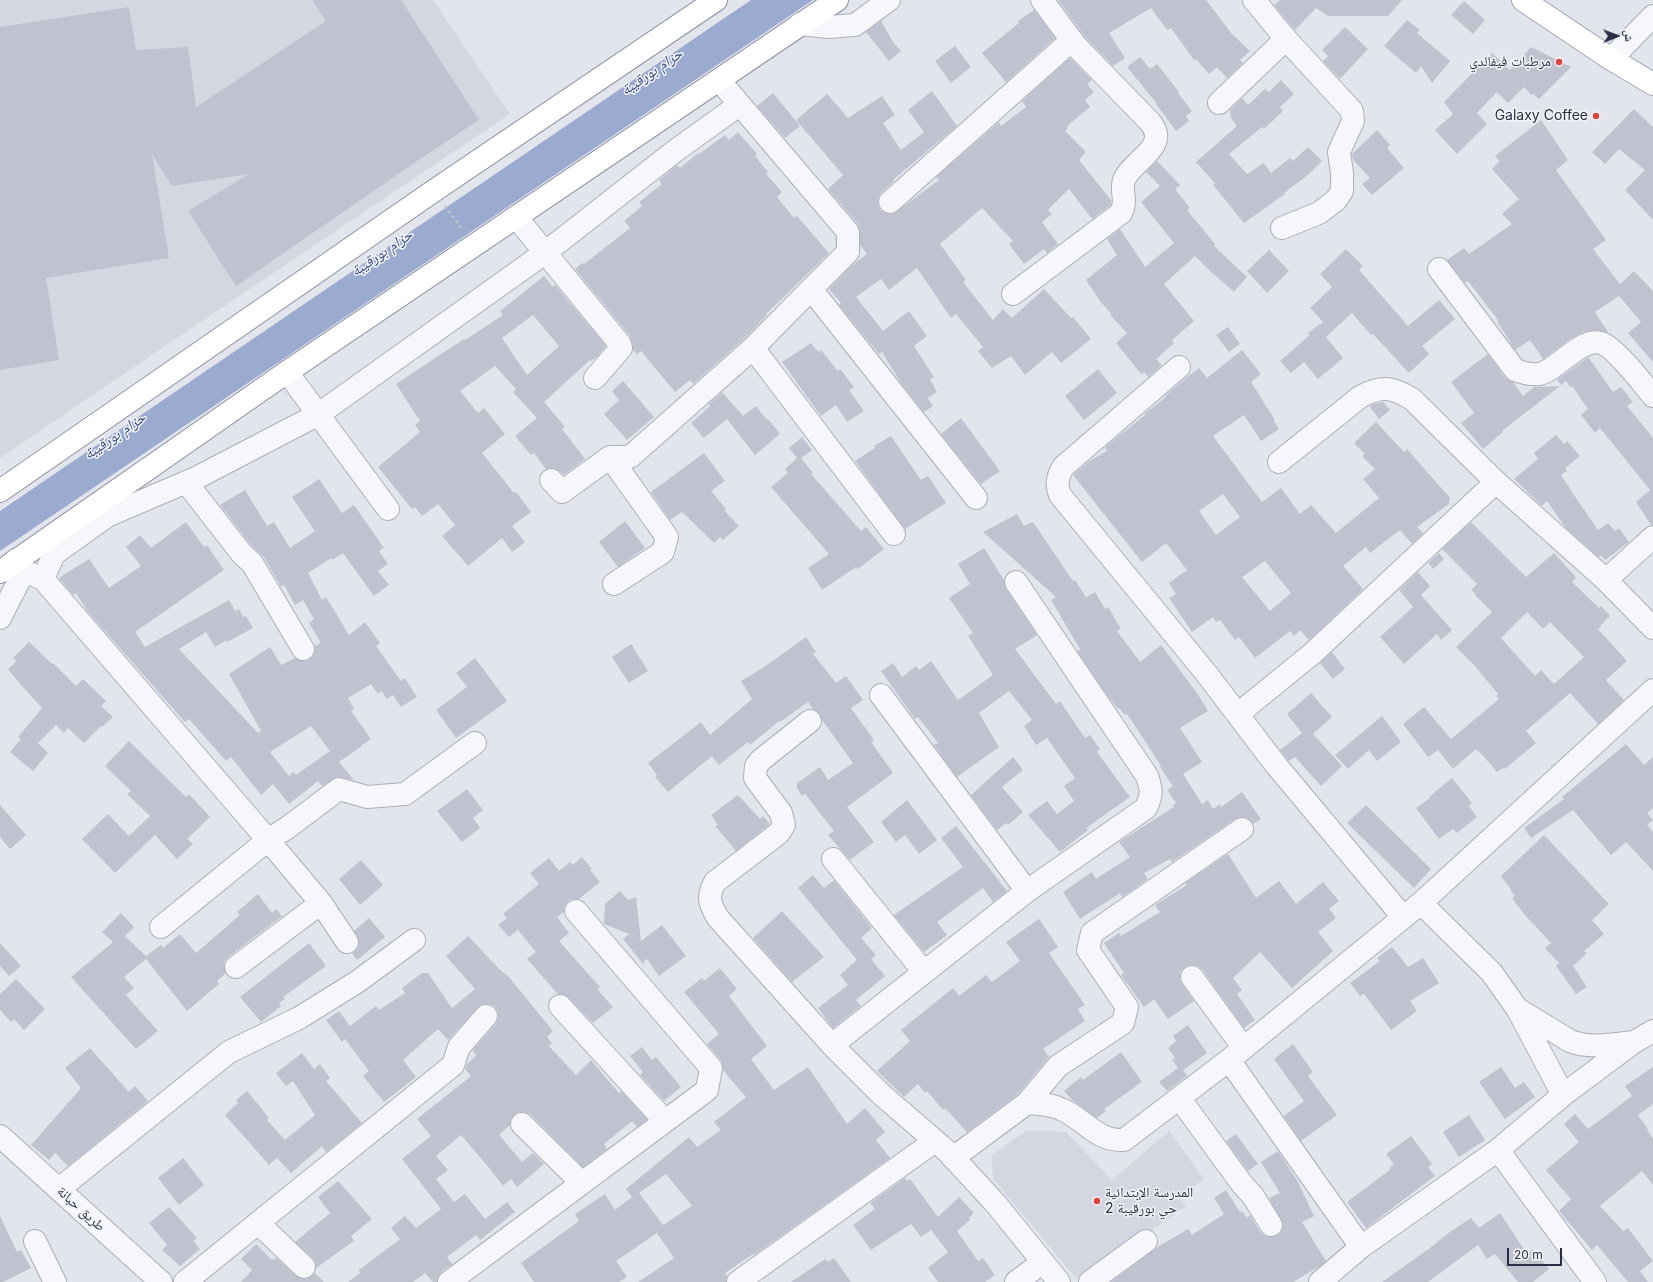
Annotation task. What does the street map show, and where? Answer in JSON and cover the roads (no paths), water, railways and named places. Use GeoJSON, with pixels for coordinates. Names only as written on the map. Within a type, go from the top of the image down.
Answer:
{"type":"FeatureCollection","features":[{"type":"Feature","properties":{"kind":"main road"},"geometry":{"type":"LineString","coordinates":[[0,491],[435,190],[716,0]]}},
{"type":"Feature","properties":{"kind":"main road"},"geometry":{"type":"LineString","coordinates":[[21,571],[287,372],[837,0]]}},
{"type":"Feature","properties":{"kind":"main road"},"geometry":{"type":"LineString","coordinates":[[1523,0],[1612,59],[1653,84]]}},
{"type":"Feature","properties":{"kind":"street"},"geometry":{"type":"LineString","coordinates":[[800,24],[828,27],[855,25],[889,0]]}},
{"type":"Feature","properties":{"kind":"street"},"geometry":{"type":"LineString","coordinates":[[1013,294],[1121,213],[1125,200],[1123,189],[1126,176],[1156,143],[1157,135],[1155,128],[1072,40],[1042,0]]}},
{"type":"Feature","properties":{"kind":"street"},"geometry":{"type":"LineString","coordinates":[[1254,0],[1286,39],[1352,111],[1353,121],[1339,152],[1342,173],[1342,191],[1336,200],[1319,213],[1282,228]]}},
{"type":"Feature","properties":{"kind":"street"},"geometry":{"type":"LineString","coordinates":[[1612,59],[1653,16]]}},
{"type":"Feature","properties":{"kind":"street"},"geometry":{"type":"LineString","coordinates":[[1219,103],[1286,39]]}},
{"type":"Feature","properties":{"kind":"street"},"geometry":{"type":"LineString","coordinates":[[890,202],[1072,40]]}},
{"type":"Feature","properties":{"kind":"street"},"geometry":{"type":"LineString","coordinates":[[551,480],[562,492],[610,457],[630,457],[754,348],[848,252],[848,232],[719,80]]}},
{"type":"Feature","properties":{"kind":"street"},"geometry":{"type":"LineString","coordinates":[[0,618],[21,571],[54,554],[107,516],[186,482],[319,414],[546,252],[675,151],[739,105]]}},
{"type":"Feature","properties":{"kind":"street"},"geometry":{"type":"LineString","coordinates":[[516,217],[620,344],[621,348],[595,378]]}},
{"type":"Feature","properties":{"kind":"street"},"geometry":{"type":"LineString","coordinates":[[1439,269],[1515,370],[1527,374],[1540,374],[1586,345],[1601,343],[1615,351],[1653,396]]}},
{"type":"Feature","properties":{"kind":"street"},"geometry":{"type":"LineString","coordinates":[[811,289],[976,498]]}},
{"type":"Feature","properties":{"kind":"street"},"geometry":{"type":"LineString","coordinates":[[754,348],[894,534]]}},
{"type":"Feature","properties":{"kind":"street"},"geometry":{"type":"LineString","coordinates":[[1179,366],[1064,467],[1058,477],[1057,485],[1060,495],[1206,673],[1276,765],[1403,917]]}},
{"type":"Feature","properties":{"kind":"street"},"geometry":{"type":"LineString","coordinates":[[287,372],[388,508]]}},
{"type":"Feature","properties":{"kind":"street"},"geometry":{"type":"LineString","coordinates":[[1279,462],[1360,397],[1373,390],[1385,388],[1399,392],[1412,399],[1496,482],[1606,580],[1653,628]]}},
{"type":"Feature","properties":{"kind":"street"},"geometry":{"type":"LineString","coordinates":[[610,457],[667,537],[663,552],[614,584]]}},
{"type":"Feature","properties":{"kind":"street"},"geometry":{"type":"LineString","coordinates":[[186,482],[242,554],[252,564],[302,649]]}},
{"type":"Feature","properties":{"kind":"street"},"geometry":{"type":"LineString","coordinates":[[1238,714],[1313,653],[1496,482]]}},
{"type":"Feature","properties":{"kind":"street"},"geometry":{"type":"LineString","coordinates":[[1606,580],[1653,537]]}},
{"type":"Feature","properties":{"kind":"street"},"geometry":{"type":"LineString","coordinates":[[21,571],[268,840],[321,904],[347,942]]}},
{"type":"Feature","properties":{"kind":"street"},"geometry":{"type":"LineString","coordinates":[[832,1044],[1027,891],[1146,808],[1150,798],[1151,788],[1146,776],[1016,582]]}},
{"type":"Feature","properties":{"kind":"street"},"geometry":{"type":"LineString","coordinates":[[1027,1103],[1047,1105],[1062,1109],[1100,1136],[1113,1140],[1124,1140],[1180,1098],[1420,903],[1653,690]]}},
{"type":"Feature","properties":{"kind":"street"},"geometry":{"type":"LineString","coordinates":[[882,695],[1027,891]]}},
{"type":"Feature","properties":{"kind":"street"},"geometry":{"type":"LineString","coordinates":[[810,721],[761,760],[756,766],[754,772],[755,778],[781,813],[784,825],[782,829],[716,882],[710,891],[712,908],[718,918],[832,1044],[882,1096],[953,1158],[996,1204],[1059,1282]]}},
{"type":"Feature","properties":{"kind":"street"},"geometry":{"type":"LineString","coordinates":[[161,927],[268,840],[339,789],[367,797],[404,794],[475,743]]}},
{"type":"Feature","properties":{"kind":"street"},"geometry":{"type":"LineString","coordinates":[[953,1158],[1027,1103],[1058,1066],[1123,1023],[1127,1007],[1088,950],[1092,933],[1242,829]]}},
{"type":"Feature","properties":{"kind":"street"},"geometry":{"type":"LineString","coordinates":[[833,859],[924,972]]}},
{"type":"Feature","properties":{"kind":"street"},"geometry":{"type":"LineString","coordinates":[[1420,903],[1492,973],[1518,1010],[1563,1095]]}},
{"type":"Feature","properties":{"kind":"street"},"geometry":{"type":"LineString","coordinates":[[236,967],[321,904]]}},
{"type":"Feature","properties":{"kind":"street"},"geometry":{"type":"LineString","coordinates":[[449,1282],[707,1090],[710,1068],[576,911]]}},
{"type":"Feature","properties":{"kind":"street"},"geometry":{"type":"LineString","coordinates":[[59,1189],[228,1052],[299,1018],[357,982],[414,940]]}},
{"type":"Feature","properties":{"kind":"street"},"geometry":{"type":"LineString","coordinates":[[1192,977],[1236,1053],[1361,1247]]}},
{"type":"Feature","properties":{"kind":"street"},"geometry":{"type":"LineString","coordinates":[[560,1006],[665,1121]]}},
{"type":"Feature","properties":{"kind":"street"},"geometry":{"type":"LineString","coordinates":[[1518,1010],[1579,1045],[1634,1042]]}},
{"type":"Feature","properties":{"kind":"street"},"geometry":{"type":"LineString","coordinates":[[185,1282],[453,1065],[459,1047],[486,1016]]}},
{"type":"Feature","properties":{"kind":"street"},"geometry":{"type":"LineString","coordinates":[[1320,1282],[1361,1247],[1498,1150],[1563,1095],[1634,1042],[1653,1031]]}},
{"type":"Feature","properties":{"kind":"street"},"geometry":{"type":"LineString","coordinates":[[1180,1098],[1242,1184],[1253,1196],[1271,1225]]}},
{"type":"Feature","properties":{"kind":"street"},"geometry":{"type":"LineString","coordinates":[[522,1124],[582,1183]]}},
{"type":"Feature","properties":{"kind":"street","name":"طريق حبانة"},"geometry":{"type":"LineString","coordinates":[[0,1136],[161,1282]]}},
{"type":"Feature","properties":{"kind":"street"},"geometry":{"type":"LineString","coordinates":[[747,1279],[935,1141]]}},
{"type":"Feature","properties":{"kind":"street"},"geometry":{"type":"LineString","coordinates":[[1498,1150],[1595,1282]]}},
{"type":"Feature","properties":{"kind":"street"},"geometry":{"type":"LineString","coordinates":[[258,1222],[304,1266]]}},
{"type":"Feature","properties":{"kind":"street"},"geometry":{"type":"LineString","coordinates":[[35,1241],[55,1282]]}},
{"type":"Feature","properties":{"kind":"street"},"geometry":{"type":"LineString","coordinates":[[1090,1282],[1146,1241]]}},
{"type":"Feature","properties":{"kind":"street"},"geometry":{"type":"LineString","coordinates":[[1016,1282],[1043,1262]]}},
{"type":"Feature","properties":{"kind":"water","name":"حزام بورقيبة"},"geometry":{"type":"Polygon","coordinates":[[[751,0],[813,0],[0,551],[0,511],[751,0]]]}},
{"type":"Feature","properties":{"kind":"place","name":"مرطبات فيفالدي"},"geometry":{"type":"Point","coordinates":[1559,62]}},
{"type":"Feature","properties":{"kind":"place","name":"Galaxy Coffee"},"geometry":{"type":"Point","coordinates":[1596,116]}},
{"type":"Feature","properties":{"kind":"place","name":"المدرسة الإبتدائية حي بورقيبة 2"},"geometry":{"type":"Point","coordinates":[1097,1201]}}]}
